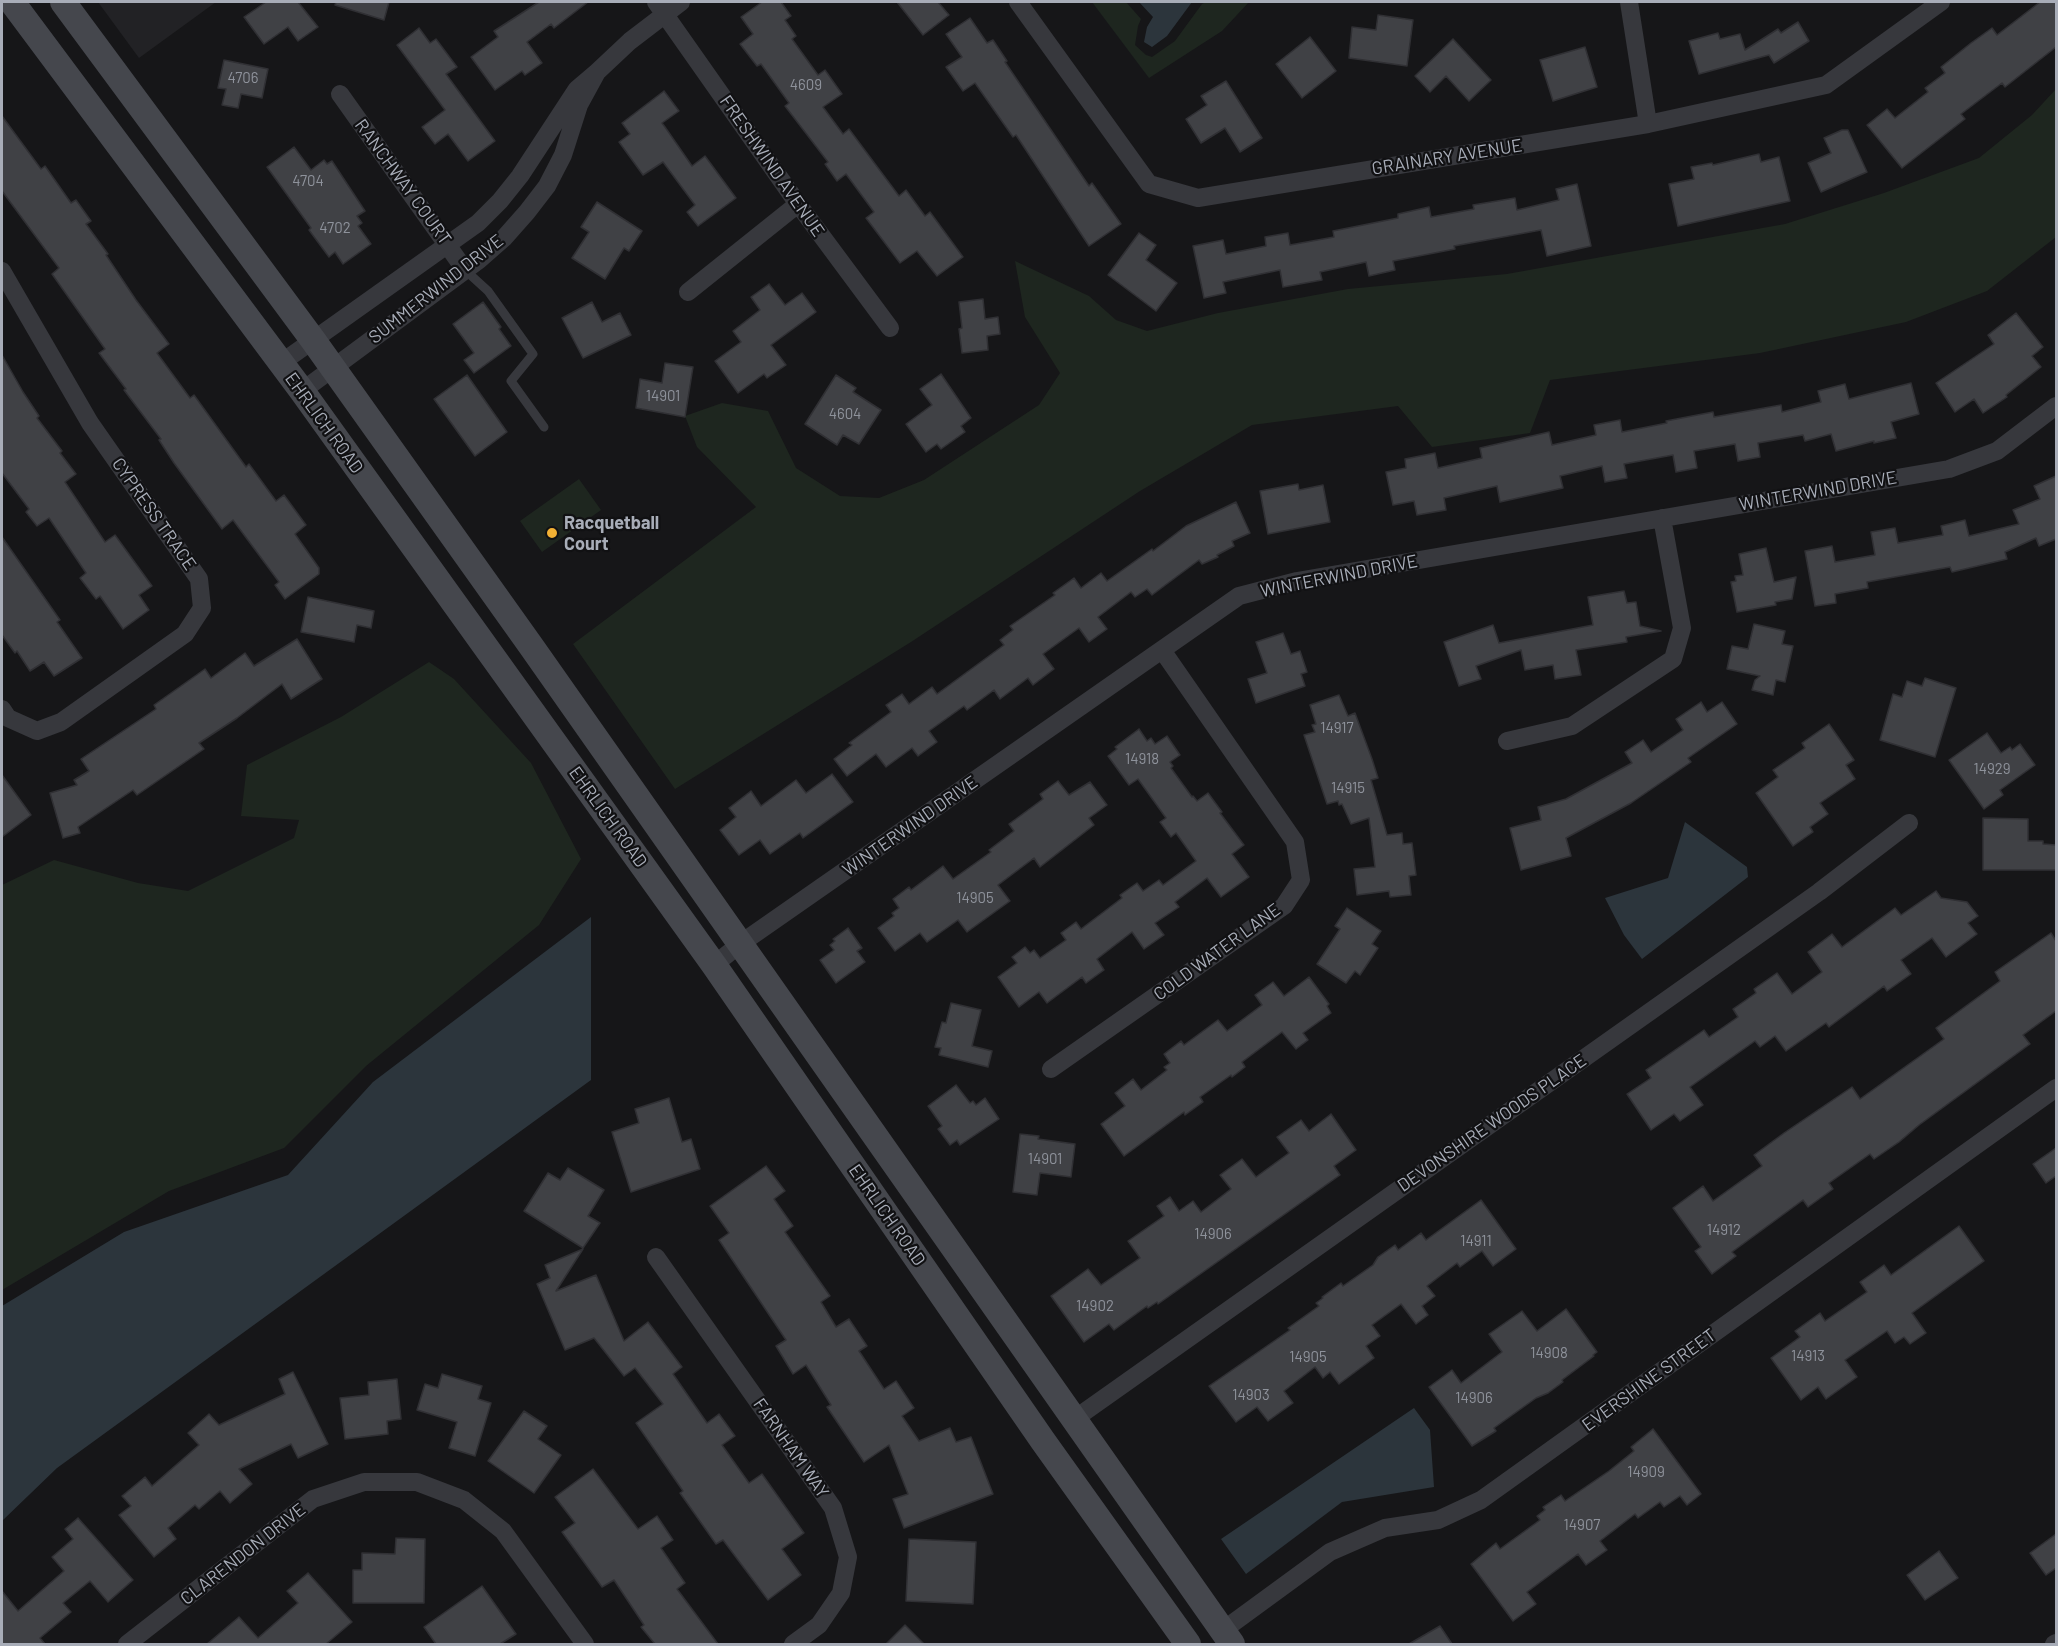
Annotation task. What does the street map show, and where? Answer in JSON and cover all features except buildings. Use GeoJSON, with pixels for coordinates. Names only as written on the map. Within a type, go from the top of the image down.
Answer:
{"type":"FeatureCollection","features":[{"type":"Feature","properties":{"kind":"main road","name":"EHRLICH ROAD"},"geometry":{"type":"LineString","coordinates":[[12,2],[302,391],[714,965],[1188,1644]]}},
{"type":"Feature","properties":{"kind":"main road","name":"EHRLICH ROAD"},"geometry":{"type":"LineString","coordinates":[[63,2],[333,368],[740,944],[1073,1420],[1223,1640]]}},
{"type":"Feature","properties":{"kind":"main road"},"geometry":{"type":"LineString","coordinates":[[1126,1557],[1147,1565],[1223,1640]]}},
{"type":"Feature","properties":{"kind":"street","name":"SUMMERWIND DRIVE"},"geometry":{"type":"LineString","coordinates":[[281,363],[478,223],[500,201],[538,150],[578,89],[630,41],[660,7],[681,2]]}},
{"type":"Feature","properties":{"kind":"street","name":"GRAINARY AVENUE"},"geometry":{"type":"LineString","coordinates":[[1018,2],[1149,184],[1198,198],[1648,124],[1826,85],[1941,2]]}},
{"type":"Feature","properties":{"kind":"street"},"geometry":{"type":"LineString","coordinates":[[1629,2],[1648,124]]}},
{"type":"Feature","properties":{"kind":"street","name":"FRESHWIND AVENUE"},"geometry":{"type":"LineString","coordinates":[[660,7],[798,204],[890,328]]}},
{"type":"Feature","properties":{"kind":"street","name":"SUMMERWIND DRIVE"},"geometry":{"type":"LineString","coordinates":[[302,391],[465,270],[504,238],[547,186],[563,155],[579,105],[597,72]]}},
{"type":"Feature","properties":{"kind":"street","name":"RANCHWAY COURT"},"geometry":{"type":"LineString","coordinates":[[340,94],[465,270]]}},
{"type":"Feature","properties":{"kind":"street"},"geometry":{"type":"LineString","coordinates":[[688,292],[798,204]]}},
{"type":"Feature","properties":{"kind":"street","name":"CYPRESS TRACE"},"geometry":{"type":"LineString","coordinates":[[2,271],[90,423],[199,579],[202,608],[185,634],[61,722],[37,730],[8,718],[2,709]]}},
{"type":"Feature","properties":{"kind":"street","name":"WINTERWIND DRIVE"},"geometry":{"type":"LineString","coordinates":[[714,965],[740,944],[1239,596],[1297,580],[1949,469],[1997,451],[2056,406]]}},
{"type":"Feature","properties":{"kind":"street"},"geometry":{"type":"LineString","coordinates":[[1507,741],[1572,726],[1673,658],[1682,628],[1662,518]]}},
{"type":"Feature","properties":{"kind":"street","name":"COLD WATER LANE"},"geometry":{"type":"LineString","coordinates":[[1051,1069],[1284,906],[1301,880],[1295,842],[1162,650]]}},
{"type":"Feature","properties":{"kind":"street","name":"DEVONSHIRE WOODS PLACE"},"geometry":{"type":"LineString","coordinates":[[1073,1420],[1800,905],[1909,824]]}},
{"type":"Feature","properties":{"kind":"street","name":"EVERSHINE STREET"},"geometry":{"type":"LineString","coordinates":[[1223,1640],[1330,1552],[1385,1528],[1438,1520],[1481,1500],[2056,1088]]}},
{"type":"Feature","properties":{"kind":"street","name":"FARNHAM WAY"},"geometry":{"type":"LineString","coordinates":[[656,1257],[833,1508],[848,1557],[841,1593],[819,1625],[793,1644]]}},
{"type":"Feature","properties":{"kind":"street","name":"CLARENDON DRIVE"},"geometry":{"type":"LineString","coordinates":[[127,1644],[313,1499],[364,1482],[417,1482],[464,1500],[503,1531],[585,1644]]}},
{"type":"Feature","properties":{"kind":"lane"},"geometry":{"type":"LineString","coordinates":[[465,270],[488,291],[533,354],[511,381],[544,427]]}},
{"type":"Feature","properties":{"kind":"shaded area"},"geometry":{"type":"Polygon","coordinates":[[[98,2],[216,2],[139,58],[98,2]]]}},
{"type":"Feature","properties":{"kind":"shaded area"},"geometry":{"type":"Polygon","coordinates":[[[1092,2],[1126,2],[1141,19],[1135,45],[1146,55],[1152,57],[1175,41],[1202,4],[1206,2],[1249,2],[1222,31],[1149,78],[1092,2]]]}},
{"type":"Feature","properties":{"kind":"shaded area"},"geometry":{"type":"Polygon","coordinates":[[[1139,2],[1192,2],[1167,36],[1152,47],[1144,42],[1147,27],[1153,17],[1139,2]]]}},
{"type":"Feature","properties":{"kind":"shaded area"},"geometry":{"type":"Polygon","coordinates":[[[2056,89],[2056,237],[1987,291],[1906,322],[1760,353],[1550,380],[1530,433],[1432,447],[1398,406],[1252,425],[1140,491],[911,642],[675,789],[573,644],[756,507],[697,447],[685,416],[722,403],[768,411],[796,468],[840,496],[879,498],[924,480],[1039,405],[1060,373],[1025,317],[1015,261],[1089,296],[1116,320],[1147,331],[1218,313],[1348,289],[1507,274],[1785,224],[1884,193],[1979,158],[2032,115],[2056,89]]]}},
{"type":"Feature","properties":{"kind":"shaded area"},"geometry":{"type":"Polygon","coordinates":[[[579,479],[601,510],[542,552],[520,521],[579,479]]]}},
{"type":"Feature","properties":{"kind":"shaded area"},"geometry":{"type":"Polygon","coordinates":[[[429,662],[454,679],[531,763],[581,859],[539,925],[366,1066],[284,1148],[169,1191],[2,1290],[2,885],[54,860],[138,883],[188,891],[294,838],[299,820],[241,816],[247,765],[341,717],[429,662]]]}},
{"type":"Feature","properties":{"kind":"shaded area"},"geometry":{"type":"Polygon","coordinates":[[[1685,822],[1747,867],[1748,877],[1642,959],[1624,935],[1605,898],[1668,878],[1685,822]]]}},
{"type":"Feature","properties":{"kind":"shaded area"},"geometry":{"type":"Polygon","coordinates":[[[591,917],[591,1080],[57,1468],[2,1521],[2,1306],[124,1232],[288,1175],[373,1082],[591,917]]]}},
{"type":"Feature","properties":{"kind":"shaded area"},"geometry":{"type":"Polygon","coordinates":[[[1414,1408],[1430,1430],[1434,1487],[1342,1502],[1246,1574],[1221,1539],[1414,1408]]]}},
{"type":"Feature","properties":{"kind":"place","name":"Racquetball Court"},"geometry":{"type":"Point","coordinates":[552,533]}}]}
